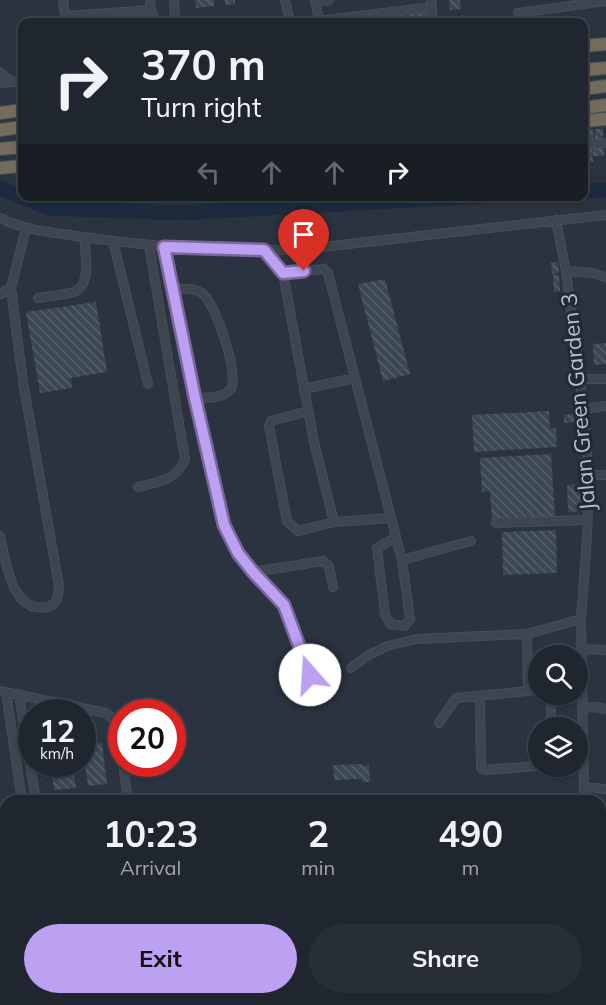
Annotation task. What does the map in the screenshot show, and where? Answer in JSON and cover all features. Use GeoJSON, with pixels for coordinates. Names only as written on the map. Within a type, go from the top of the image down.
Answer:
{"type":"FeatureCollection","features":[{"type":"Feature","properties":{"kind":"highway"},"geometry":{"type":"LineString","coordinates":[[588,46],[606,44]]}},
{"type":"Feature","properties":{"kind":"highway"},"geometry":{"type":"LineString","coordinates":[[588,70],[606,68]]}},
{"type":"Feature","properties":{"kind":"highway"},"geometry":{"type":"LineString","coordinates":[[588,88],[606,86]]}},
{"type":"Feature","properties":{"kind":"highway"},"geometry":{"type":"LineString","coordinates":[[588,107],[606,105]]}},
{"type":"Feature","properties":{"kind":"highway"},"geometry":{"type":"LineString","coordinates":[[0,112],[18,110]]}},
{"type":"Feature","properties":{"kind":"highway"},"geometry":{"type":"LineString","coordinates":[[588,121],[606,119]]}},
{"type":"Feature","properties":{"kind":"highway"},"geometry":{"type":"LineString","coordinates":[[0,130],[18,128]]}},
{"type":"Feature","properties":{"kind":"highway"},"geometry":{"type":"LineString","coordinates":[[0,150],[18,148]]}},
{"type":"Feature","properties":{"kind":"highway"},"geometry":{"type":"LineString","coordinates":[[0,168],[18,166]]}},
{"type":"Feature","properties":{"kind":"street"},"geometry":{"type":"LineString","coordinates":[[63,0],[65,14],[86,18]]}},
{"type":"Feature","properties":{"kind":"street"},"geometry":{"type":"LineString","coordinates":[[150,0],[154,18]]}},
{"type":"Feature","properties":{"kind":"street"},"geometry":{"type":"LineString","coordinates":[[174,0],[174,18]]}},
{"type":"Feature","properties":{"kind":"street"},"geometry":{"type":"LineString","coordinates":[[285,0],[289,18]]}},
{"type":"Feature","properties":{"kind":"street"},"geometry":{"type":"LineString","coordinates":[[318,18],[315,1],[329,0]]}},
{"type":"Feature","properties":{"kind":"street"},"geometry":{"type":"LineString","coordinates":[[518,14],[606,1]]}},
{"type":"Feature","properties":{"kind":"street"},"geometry":{"type":"LineString","coordinates":[[339,18],[431,4]]}},
{"type":"Feature","properties":{"kind":"street"},"geometry":{"type":"LineString","coordinates":[[113,18],[151,10]]}},
{"type":"Feature","properties":{"kind":"street"},"geometry":{"type":"LineString","coordinates":[[0,72],[11,81]]}},
{"type":"Feature","properties":{"kind":"street"},"geometry":{"type":"LineString","coordinates":[[0,83],[18,81]]}},
{"type":"Feature","properties":{"kind":"street"},"geometry":{"type":"LineString","coordinates":[[0,142],[18,146]]}},
{"type":"Feature","properties":{"kind":"street"},"geometry":{"type":"LineString","coordinates":[[588,145],[606,143]]}},
{"type":"Feature","properties":{"kind":"street"},"geometry":{"type":"LineString","coordinates":[[0,218],[26,228],[164,247],[296,250],[606,215]]}},
{"type":"Feature","properties":{"kind":"street","name":"Jalan Green Garden 3"},"geometry":{"type":"LineString","coordinates":[[556,220],[566,271],[580,379],[589,475],[581,619],[582,645]]}},
{"type":"Feature","properties":{"kind":"street"},"geometry":{"type":"LineString","coordinates":[[0,536],[15,591],[22,602],[43,608],[51,606],[58,600],[59,586],[23,382],[11,288],[26,228]]}},
{"type":"Feature","properties":{"kind":"street"},"geometry":{"type":"LineString","coordinates":[[38,298],[76,291],[83,283],[86,272],[84,237]]}},
{"type":"Feature","properties":{"kind":"street"},"geometry":{"type":"LineString","coordinates":[[113,241],[148,384]]}},
{"type":"Feature","properties":{"kind":"street"},"geometry":{"type":"LineString","coordinates":[[138,487],[173,477],[182,467],[185,459],[149,245]]}},
{"type":"Feature","properties":{"kind":"street"},"geometry":{"type":"LineString","coordinates":[[164,247],[224,525],[238,553],[284,605],[310,675]]}},
{"type":"Feature","properties":{"kind":"street"},"geometry":{"type":"LineString","coordinates":[[264,250],[283,273],[316,452],[334,522]]}},
{"type":"Feature","properties":{"kind":"street"},"geometry":{"type":"LineString","coordinates":[[283,273],[324,270],[328,273],[402,560],[410,619],[404,626],[390,624],[385,614],[377,548],[396,537]]}},
{"type":"Feature","properties":{"kind":"street"},"geometry":{"type":"LineString","coordinates":[[566,271],[594,273],[606,278]]}},
{"type":"Feature","properties":{"kind":"street"},"geometry":{"type":"LineString","coordinates":[[0,294],[11,288]]}},
{"type":"Feature","properties":{"kind":"street"},"geometry":{"type":"LineString","coordinates":[[173,289],[195,290],[204,295],[219,322],[234,381],[231,390],[221,396],[195,398]]}},
{"type":"Feature","properties":{"kind":"street"},"geometry":{"type":"LineString","coordinates":[[304,389],[355,378]]}},
{"type":"Feature","properties":{"kind":"street"},"geometry":{"type":"LineString","coordinates":[[580,379],[606,379]]}},
{"type":"Feature","properties":{"kind":"street"},"geometry":{"type":"LineString","coordinates":[[583,410],[606,406]]}},
{"type":"Feature","properties":{"kind":"street"},"geometry":{"type":"LineString","coordinates":[[308,411],[271,421],[269,426],[287,521],[292,528],[298,531],[334,522],[391,518]]}},
{"type":"Feature","properties":{"kind":"street"},"geometry":{"type":"LineString","coordinates":[[589,475],[606,475]]}},
{"type":"Feature","properties":{"kind":"street"},"geometry":{"type":"LineString","coordinates":[[496,523],[588,520]]}},
{"type":"Feature","properties":{"kind":"street"},"geometry":{"type":"LineString","coordinates":[[402,560],[471,542]]}},
{"type":"Feature","properties":{"kind":"street"},"geometry":{"type":"LineString","coordinates":[[253,572],[323,561],[329,566],[333,587]]}},
{"type":"Feature","properties":{"kind":"street"},"geometry":{"type":"LineString","coordinates":[[351,668],[387,646],[417,639],[527,634],[581,619]]}},
{"type":"Feature","properties":{"kind":"street"},"geometry":{"type":"LineString","coordinates":[[439,723],[456,698],[528,690],[527,634]]}},
{"type":"Feature","properties":{"kind":"street"},"geometry":{"type":"LineString","coordinates":[[588,649],[606,650]]}},
{"type":"Feature","properties":{"kind":"street"},"geometry":{"type":"LineString","coordinates":[[21,795],[3,691],[108,714]]}},
{"type":"Feature","properties":{"kind":"street"},"geometry":{"type":"LineString","coordinates":[[19,694],[35,795]]}},
{"type":"Feature","properties":{"kind":"street"},"geometry":{"type":"LineString","coordinates":[[480,696],[481,768],[485,770],[528,767]]}},
{"type":"Feature","properties":{"kind":"street","name":"Jalan Green Garden 3"},"geometry":{"type":"LineString","coordinates":[[582,705],[584,795]]}},
{"type":"Feature","properties":{"kind":"street"},"geometry":{"type":"LineString","coordinates":[[582,708],[606,709]]}},
{"type":"Feature","properties":{"kind":"street"},"geometry":{"type":"LineString","coordinates":[[125,777],[127,795]]}},
{"type":"Feature","properties":{"kind":"street"},"geometry":{"type":"LineString","coordinates":[[584,787],[606,789]]}},
{"type":"Feature","properties":{"kind":"building"},"geometry":{"type":"Polygon","coordinates":[[[195,0],[214,0],[214,6],[196,8],[195,0]]]}},
{"type":"Feature","properties":{"kind":"building"},"geometry":{"type":"Polygon","coordinates":[[[225,0],[235,0],[235,4],[225,5],[225,0]]]}},
{"type":"Feature","properties":{"kind":"building"},"geometry":{"type":"Polygon","coordinates":[[[449,0],[460,0],[461,9],[450,10],[449,0]]]}},
{"type":"Feature","properties":{"kind":"building"},"geometry":{"type":"Polygon","coordinates":[[[427,10],[428,18],[409,18],[408,12],[427,10]]]}},
{"type":"Feature","properties":{"kind":"building"},"geometry":{"type":"Polygon","coordinates":[[[593,129],[594,141],[588,141],[588,130],[593,129]]]}},
{"type":"Feature","properties":{"kind":"building"},"geometry":{"type":"Polygon","coordinates":[[[595,129],[603,129],[603,139],[595,139],[595,129]]]}},
{"type":"Feature","properties":{"kind":"building"},"geometry":{"type":"Polygon","coordinates":[[[592,147],[593,162],[588,162],[588,148],[592,147]]]}},
{"type":"Feature","properties":{"kind":"building"},"geometry":{"type":"Polygon","coordinates":[[[593,147],[604,147],[604,156],[593,156],[593,147]]]}},
{"type":"Feature","properties":{"kind":"building"},"geometry":{"type":"Polygon","coordinates":[[[558,262],[559,273],[552,274],[551,263],[558,262]]]}},
{"type":"Feature","properties":{"kind":"building"},"geometry":{"type":"Polygon","coordinates":[[[553,275],[559,275],[560,291],[554,292],[553,275]]]}},
{"type":"Feature","properties":{"kind":"building"},"geometry":{"type":"Polygon","coordinates":[[[385,279],[410,374],[383,381],[358,284],[385,279]]]}},
{"type":"Feature","properties":{"kind":"building"},"geometry":{"type":"Polygon","coordinates":[[[96,302],[107,372],[71,378],[72,388],[40,393],[26,312],[96,302]]]}},
{"type":"Feature","properties":{"kind":"building"},"geometry":{"type":"Polygon","coordinates":[[[606,343],[606,364],[594,365],[593,344],[606,343]]]}},
{"type":"Feature","properties":{"kind":"building"},"geometry":{"type":"Polygon","coordinates":[[[549,411],[550,429],[556,428],[557,447],[474,452],[472,415],[549,411]]]}},
{"type":"Feature","properties":{"kind":"building"},"geometry":{"type":"Polygon","coordinates":[[[574,414],[574,422],[564,423],[564,415],[574,414]]]}},
{"type":"Feature","properties":{"kind":"building"},"geometry":{"type":"Polygon","coordinates":[[[551,454],[555,518],[492,522],[490,491],[482,492],[480,458],[551,454]]]}},
{"type":"Feature","properties":{"kind":"building"},"geometry":{"type":"Polygon","coordinates":[[[584,484],[585,511],[568,512],[567,485],[584,484]]]}},
{"type":"Feature","properties":{"kind":"building"},"geometry":{"type":"Polygon","coordinates":[[[556,530],[557,573],[503,575],[502,532],[556,530]]]}},
{"type":"Feature","properties":{"kind":"building"},"geometry":{"type":"Polygon","coordinates":[[[102,743],[107,784],[88,786],[87,777],[96,777],[96,744],[102,743]]]}},
{"type":"Feature","properties":{"kind":"building"},"geometry":{"type":"Polygon","coordinates":[[[363,764],[363,766],[369,765],[370,782],[362,782],[362,779],[334,780],[333,765],[363,764]]]}},
{"type":"Feature","properties":{"kind":"building"},"geometry":{"type":"Polygon","coordinates":[[[52,777],[74,777],[76,788],[54,790],[52,777]]]}},
{"type":"Feature","properties":{"kind":"waterway"},"geometry":{"type":"LineString","coordinates":[[0,188],[18,195]]}},
{"type":"Feature","properties":{"kind":"waterway"},"geometry":{"type":"LineString","coordinates":[[588,191],[606,190]]}},
{"type":"Feature","properties":{"kind":"waterway"},"geometry":{"type":"LineString","coordinates":[[32,201],[49,208],[180,213],[395,201]]}},
{"type":"Feature","properties":{"kind":"route"},"geometry":{"type":"LineString","coordinates":[[304,271],[283,273],[264,250],[164,247],[224,525],[238,553],[284,605],[310,675]]}}]}
